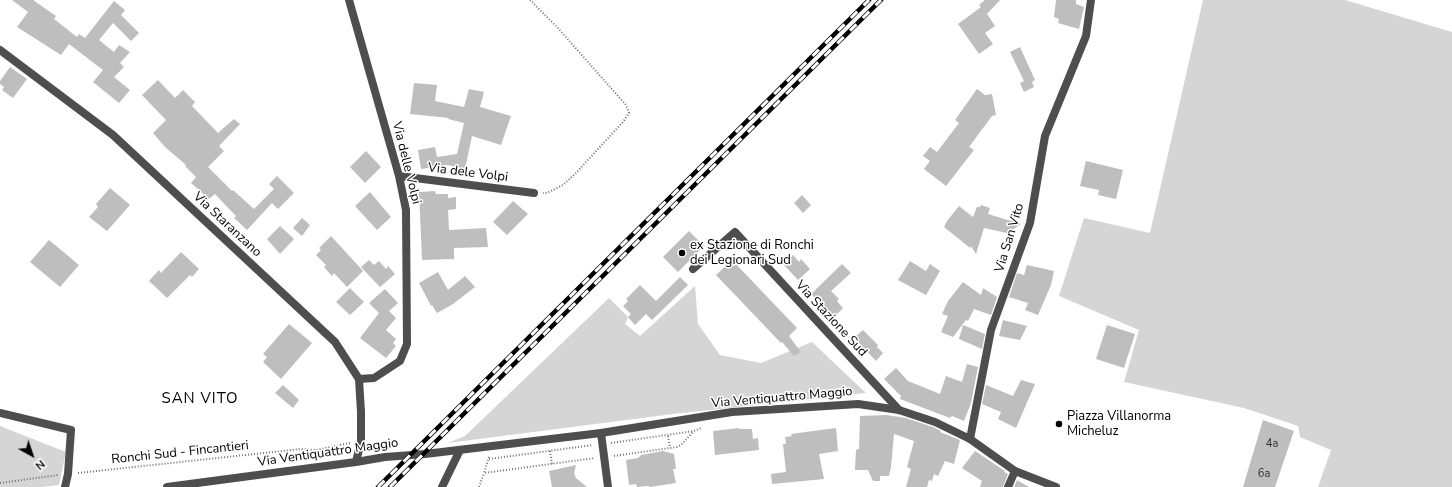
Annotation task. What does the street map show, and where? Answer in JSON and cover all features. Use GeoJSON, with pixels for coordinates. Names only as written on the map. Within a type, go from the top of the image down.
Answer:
{"type":"FeatureCollection","features":[{"type":"Feature","properties":{"kind":"street","name":"Via delle Volpi"},"geometry":{"type":"LineString","coordinates":[[349,0],[399,176],[406,210],[407,344],[400,361],[374,378],[359,379]]}},
{"type":"Feature","properties":{"kind":"street","name":"Via San Vito"},"geometry":{"type":"LineString","coordinates":[[970,439],[991,330],[1030,223],[1046,136],[1086,36],[1091,0]]}},
{"type":"Feature","properties":{"kind":"street","name":"Via Staranzano"},"geometry":{"type":"LineString","coordinates":[[0,50],[113,135],[335,342],[359,379],[362,412],[361,441],[356,462]]}},
{"type":"Feature","properties":{"kind":"street","name":"Via dele Volpi"},"geometry":{"type":"LineString","coordinates":[[399,176],[534,194]]}},
{"type":"Feature","properties":{"kind":"street","name":"Via Stazione Sud"},"geometry":{"type":"LineString","coordinates":[[693,269],[735,232],[899,410]]}},
{"type":"Feature","properties":{"kind":"street","name":"Via Ventiquattro Maggio"},"geometry":{"type":"LineString","coordinates":[[167,487],[385,457],[460,450],[601,433],[732,412],[858,404],[899,410],[935,422],[970,439],[1015,471],[1056,487]]}},
{"type":"Feature","properties":{"kind":"street"},"geometry":{"type":"LineString","coordinates":[[0,413],[71,430],[68,474],[65,487]]}},
{"type":"Feature","properties":{"kind":"street"},"geometry":{"type":"LineString","coordinates":[[601,433],[608,487]]}},
{"type":"Feature","properties":{"kind":"street"},"geometry":{"type":"LineString","coordinates":[[442,487],[460,450]]}},
{"type":"Feature","properties":{"kind":"street"},"geometry":{"type":"LineString","coordinates":[[1008,487],[1015,471]]}},
{"type":"Feature","properties":{"kind":"path"},"geometry":{"type":"LineString","coordinates":[[530,0],[557,27],[626,105],[628,113],[623,122],[563,185],[547,193],[534,194]]}},
{"type":"Feature","properties":{"kind":"path"},"geometry":{"type":"LineString","coordinates":[[484,473],[670,448],[681,445],[694,432]]}},
{"type":"Feature","properties":{"kind":"path"},"geometry":{"type":"LineString","coordinates":[[668,436],[670,448]]}},
{"type":"Feature","properties":{"kind":"path","name":"Ronchi Sud - Fincantieri"},"geometry":{"type":"LineString","coordinates":[[0,483],[68,474],[301,449],[316,450],[361,441]]}},
{"type":"Feature","properties":{"kind":"path"},"geometry":{"type":"LineString","coordinates":[[480,487],[492,446]]}},
{"type":"Feature","properties":{"kind":"path"},"geometry":{"type":"LineString","coordinates":[[550,451],[552,464]]}},
{"type":"Feature","properties":{"kind":"shaded area"},"geometry":{"type":"Polygon","coordinates":[[[1203,0],[1345,0],[1452,32],[1452,487],[1318,487],[1331,450],[1300,437],[1298,426],[1244,408],[1124,382],[1139,330],[1059,296],[1084,218],[1150,233],[1203,0]]]}},
{"type":"Feature","properties":{"kind":"shaded area"},"geometry":{"type":"Polygon","coordinates":[[[695,286],[698,324],[720,355],[761,363],[812,342],[866,393],[673,414],[448,443],[465,436],[609,298],[628,317],[625,324],[640,336],[695,286]]]}},
{"type":"Feature","properties":{"kind":"shaded area"},"geometry":{"type":"Polygon","coordinates":[[[0,426],[66,452],[59,485],[42,487],[0,487],[0,426]]]}},
{"type":"Feature","properties":{"kind":"building"},"geometry":{"type":"Polygon","coordinates":[[[12,0],[33,0],[56,16],[54,19],[77,37],[79,34],[85,38],[114,1],[125,10],[121,15],[139,33],[131,41],[113,23],[99,40],[114,52],[119,45],[130,52],[120,63],[124,67],[114,77],[130,90],[119,103],[93,82],[103,70],[69,44],[61,55],[17,27],[28,12],[12,0]]]}},
{"type":"Feature","properties":{"kind":"building"},"geometry":{"type":"Polygon","coordinates":[[[985,0],[1000,0],[987,14],[995,26],[985,33],[993,44],[979,54],[958,24],[981,7],[979,5],[985,0]]]}},
{"type":"Feature","properties":{"kind":"building"},"geometry":{"type":"Polygon","coordinates":[[[1056,0],[1076,0],[1076,4],[1084,7],[1079,29],[1058,23],[1059,19],[1054,17],[1056,0]]]}},
{"type":"Feature","properties":{"kind":"building"},"geometry":{"type":"Polygon","coordinates":[[[1020,47],[1035,80],[1032,82],[1034,87],[1024,92],[1020,83],[1024,81],[1010,52],[1020,47]]]}},
{"type":"Feature","properties":{"kind":"building"},"geometry":{"type":"Polygon","coordinates":[[[10,67],[27,79],[13,98],[2,90],[4,87],[0,84],[0,81],[10,67]]]}},
{"type":"Feature","properties":{"kind":"building"},"geometry":{"type":"Polygon","coordinates":[[[158,80],[175,98],[183,90],[195,102],[192,106],[218,133],[234,119],[240,124],[219,146],[224,151],[208,167],[232,191],[233,190],[254,209],[274,189],[269,184],[277,176],[294,193],[278,209],[272,203],[247,230],[234,218],[236,216],[215,194],[209,199],[191,183],[196,177],[185,166],[186,165],[165,147],[153,133],[166,120],[142,95],[158,80]]]}},
{"type":"Feature","properties":{"kind":"building"},"geometry":{"type":"Polygon","coordinates":[[[414,83],[437,85],[435,101],[464,107],[469,89],[484,92],[480,107],[511,116],[501,145],[472,136],[465,169],[448,165],[421,169],[418,150],[435,147],[437,157],[457,154],[464,123],[448,119],[449,118],[410,114],[414,83]]]}},
{"type":"Feature","properties":{"kind":"building"},"geometry":{"type":"Polygon","coordinates":[[[977,89],[985,95],[992,94],[996,115],[992,116],[969,147],[974,150],[946,186],[924,169],[930,161],[923,156],[930,147],[937,152],[959,123],[955,120],[977,89]]]}},
{"type":"Feature","properties":{"kind":"building"},"geometry":{"type":"Polygon","coordinates":[[[366,151],[381,167],[365,183],[350,167],[366,151]]]}},
{"type":"Feature","properties":{"kind":"building"},"geometry":{"type":"Polygon","coordinates":[[[1086,161],[1123,170],[1116,199],[1098,195],[1099,190],[1080,186],[1086,161]]]}},
{"type":"Feature","properties":{"kind":"building"},"geometry":{"type":"Polygon","coordinates":[[[110,188],[130,205],[107,231],[89,217],[98,207],[96,204],[110,188]]]}},
{"type":"Feature","properties":{"kind":"building"},"geometry":{"type":"Polygon","coordinates":[[[435,191],[436,194],[448,194],[448,198],[456,197],[456,209],[448,210],[449,230],[486,228],[488,247],[454,248],[454,259],[422,260],[419,192],[435,191]]]}},
{"type":"Feature","properties":{"kind":"building"},"geometry":{"type":"Polygon","coordinates":[[[370,192],[391,217],[377,230],[355,206],[370,192]]]}},
{"type":"Feature","properties":{"kind":"building"},"geometry":{"type":"Polygon","coordinates":[[[802,195],[811,205],[803,213],[794,203],[802,195]]]}},
{"type":"Feature","properties":{"kind":"building"},"geometry":{"type":"Polygon","coordinates":[[[513,201],[528,214],[507,235],[493,222],[513,201]]]}},
{"type":"Feature","properties":{"kind":"building"},"geometry":{"type":"Polygon","coordinates":[[[981,205],[990,208],[988,214],[1021,224],[1007,233],[984,228],[976,254],[971,246],[970,248],[944,227],[959,206],[973,217],[977,207],[980,207],[981,205]]]}},
{"type":"Feature","properties":{"kind":"building"},"geometry":{"type":"Polygon","coordinates":[[[302,218],[310,225],[302,236],[293,228],[302,218]]]}},
{"type":"Feature","properties":{"kind":"building"},"geometry":{"type":"Polygon","coordinates":[[[280,226],[294,239],[280,254],[267,239],[280,226]]]}},
{"type":"Feature","properties":{"kind":"building","name":"ex Stazione di Ronchi dei Legionari Sud"},"geometry":{"type":"Polygon","coordinates":[[[689,231],[704,246],[678,272],[663,257],[689,231]]]}},
{"type":"Feature","properties":{"kind":"building"},"geometry":{"type":"Polygon","coordinates":[[[331,236],[363,271],[347,287],[334,273],[332,276],[324,267],[326,265],[316,255],[321,250],[319,248],[331,236]]]}},
{"type":"Feature","properties":{"kind":"building"},"geometry":{"type":"Polygon","coordinates":[[[49,240],[79,265],[60,287],[30,262],[49,240]]]}},
{"type":"Feature","properties":{"kind":"building"},"geometry":{"type":"Polygon","coordinates":[[[181,252],[199,269],[192,277],[190,275],[167,298],[149,281],[159,270],[161,273],[181,252]]]}},
{"type":"Feature","properties":{"kind":"building"},"geometry":{"type":"Polygon","coordinates":[[[793,255],[799,262],[801,259],[810,269],[798,280],[783,264],[793,255]]]}},
{"type":"Feature","properties":{"kind":"building"},"geometry":{"type":"Polygon","coordinates":[[[369,260],[374,265],[379,261],[386,269],[388,266],[395,274],[380,287],[361,267],[369,260]]]}},
{"type":"Feature","properties":{"kind":"building"},"geometry":{"type":"Polygon","coordinates":[[[732,260],[797,328],[789,336],[801,352],[794,356],[716,275],[732,260]]]}},
{"type":"Feature","properties":{"kind":"building"},"geometry":{"type":"Polygon","coordinates":[[[910,261],[926,271],[930,264],[940,271],[926,295],[898,280],[910,261]]]}},
{"type":"Feature","properties":{"kind":"building"},"geometry":{"type":"Polygon","coordinates":[[[842,264],[851,273],[831,291],[839,299],[837,301],[843,308],[833,318],[811,294],[842,264]]]}},
{"type":"Feature","properties":{"kind":"building"},"geometry":{"type":"Polygon","coordinates":[[[1027,265],[1054,271],[1051,285],[1038,315],[1025,310],[1028,303],[1009,297],[1017,273],[1024,275],[1027,265]]]}},
{"type":"Feature","properties":{"kind":"building"},"geometry":{"type":"Polygon","coordinates":[[[438,272],[448,290],[465,276],[475,287],[453,304],[437,313],[432,305],[431,306],[419,283],[438,272]]]}},
{"type":"Feature","properties":{"kind":"building"},"geometry":{"type":"Polygon","coordinates":[[[680,277],[688,285],[652,320],[646,314],[635,325],[628,317],[631,314],[623,306],[628,301],[626,299],[640,285],[656,301],[680,277]]]}},
{"type":"Feature","properties":{"kind":"building"},"geometry":{"type":"Polygon","coordinates":[[[963,282],[981,295],[983,288],[997,297],[991,315],[974,309],[968,321],[966,320],[953,337],[941,332],[948,316],[942,314],[948,301],[963,282]]]}},
{"type":"Feature","properties":{"kind":"building"},"geometry":{"type":"Polygon","coordinates":[[[350,288],[364,302],[350,315],[336,302],[350,288]]]}},
{"type":"Feature","properties":{"kind":"building"},"geometry":{"type":"Polygon","coordinates":[[[385,289],[398,303],[389,311],[396,318],[386,330],[396,339],[393,343],[396,346],[386,358],[360,338],[379,313],[369,303],[385,289]]]}},
{"type":"Feature","properties":{"kind":"building"},"geometry":{"type":"Polygon","coordinates":[[[1003,320],[1027,326],[1020,340],[999,336],[1003,320]]]}},
{"type":"Feature","properties":{"kind":"building"},"geometry":{"type":"Polygon","coordinates":[[[289,324],[312,343],[281,379],[263,362],[267,357],[263,354],[289,324]]]}},
{"type":"Feature","properties":{"kind":"building"},"geometry":{"type":"Polygon","coordinates":[[[963,325],[985,334],[982,349],[959,339],[963,325]]]}},
{"type":"Feature","properties":{"kind":"building"},"geometry":{"type":"Polygon","coordinates":[[[1107,325],[1135,334],[1124,368],[1096,359],[1107,325]]]}},
{"type":"Feature","properties":{"kind":"building"},"geometry":{"type":"Polygon","coordinates":[[[863,330],[878,345],[877,347],[883,353],[876,361],[854,338],[863,330]]]}},
{"type":"Feature","properties":{"kind":"building"},"geometry":{"type":"Polygon","coordinates":[[[967,364],[978,367],[971,403],[964,421],[952,416],[950,418],[900,399],[901,396],[884,379],[896,368],[908,381],[940,394],[946,376],[962,382],[967,364]]]}},
{"type":"Feature","properties":{"kind":"building"},"geometry":{"type":"Polygon","coordinates":[[[1021,380],[1035,384],[1016,428],[998,419],[1001,412],[982,404],[986,385],[1013,396],[1021,380]]]}},
{"type":"Feature","properties":{"kind":"building"},"geometry":{"type":"Polygon","coordinates":[[[283,385],[299,400],[293,408],[275,393],[283,385]]]}},
{"type":"Feature","properties":{"kind":"building"},"geometry":{"type":"Polygon","coordinates":[[[886,415],[906,418],[933,427],[941,431],[940,432],[960,440],[954,464],[945,461],[938,476],[934,474],[932,481],[929,480],[927,487],[906,487],[911,469],[907,467],[914,441],[894,434],[889,476],[880,476],[880,481],[873,481],[868,470],[855,470],[856,450],[859,449],[860,416],[886,415]]]}},
{"type":"Feature","properties":{"kind":"building"},"geometry":{"type":"Polygon","coordinates":[[[1263,420],[1294,431],[1275,487],[1243,487],[1263,420]]]}},
{"type":"Feature","properties":{"kind":"building"},"geometry":{"type":"Polygon","coordinates":[[[739,428],[752,429],[753,439],[758,438],[759,450],[715,455],[713,431],[739,428]]]}},
{"type":"Feature","properties":{"kind":"building"},"geometry":{"type":"Polygon","coordinates":[[[836,428],[838,451],[819,454],[824,479],[772,484],[771,474],[786,472],[783,444],[786,444],[785,437],[792,436],[791,434],[836,428]]]}},
{"type":"Feature","properties":{"kind":"building"},"geometry":{"type":"Polygon","coordinates":[[[663,451],[674,454],[676,469],[673,469],[676,483],[650,487],[637,487],[636,484],[629,485],[626,460],[638,458],[641,455],[663,451]]]}},
{"type":"Feature","properties":{"kind":"building"},"geometry":{"type":"Polygon","coordinates":[[[975,451],[1008,474],[1003,487],[980,487],[982,481],[962,468],[975,451]]]}},
{"type":"Feature","properties":{"kind":"building"},"geometry":{"type":"Polygon","coordinates":[[[576,465],[574,473],[576,478],[587,487],[552,487],[549,471],[576,465]]]}},
{"type":"Feature","properties":{"kind":"building"},"geometry":{"type":"Polygon","coordinates":[[[1017,480],[1029,487],[1014,487],[1017,480]]]}},
{"type":"Feature","properties":{"kind":"railway"},"geometry":{"type":"LineString","coordinates":[[378,487],[869,0]]}},
{"type":"Feature","properties":{"kind":"railway"},"geometry":{"type":"LineString","coordinates":[[390,487],[881,0]]}},
{"type":"Feature","properties":{"kind":"place","name":"ex Stazione di Ronchi dei Legionari Sud"},"geometry":{"type":"Point","coordinates":[682,253]}},
{"type":"Feature","properties":{"kind":"place","name":"Piazza Villanorma Micheluz"},"geometry":{"type":"Point","coordinates":[1059,424]}},
{"type":"Feature","properties":{"kind":"district","name":"SAN VITO"},"geometry":{"type":"Point","coordinates":[200,399]}}]}
